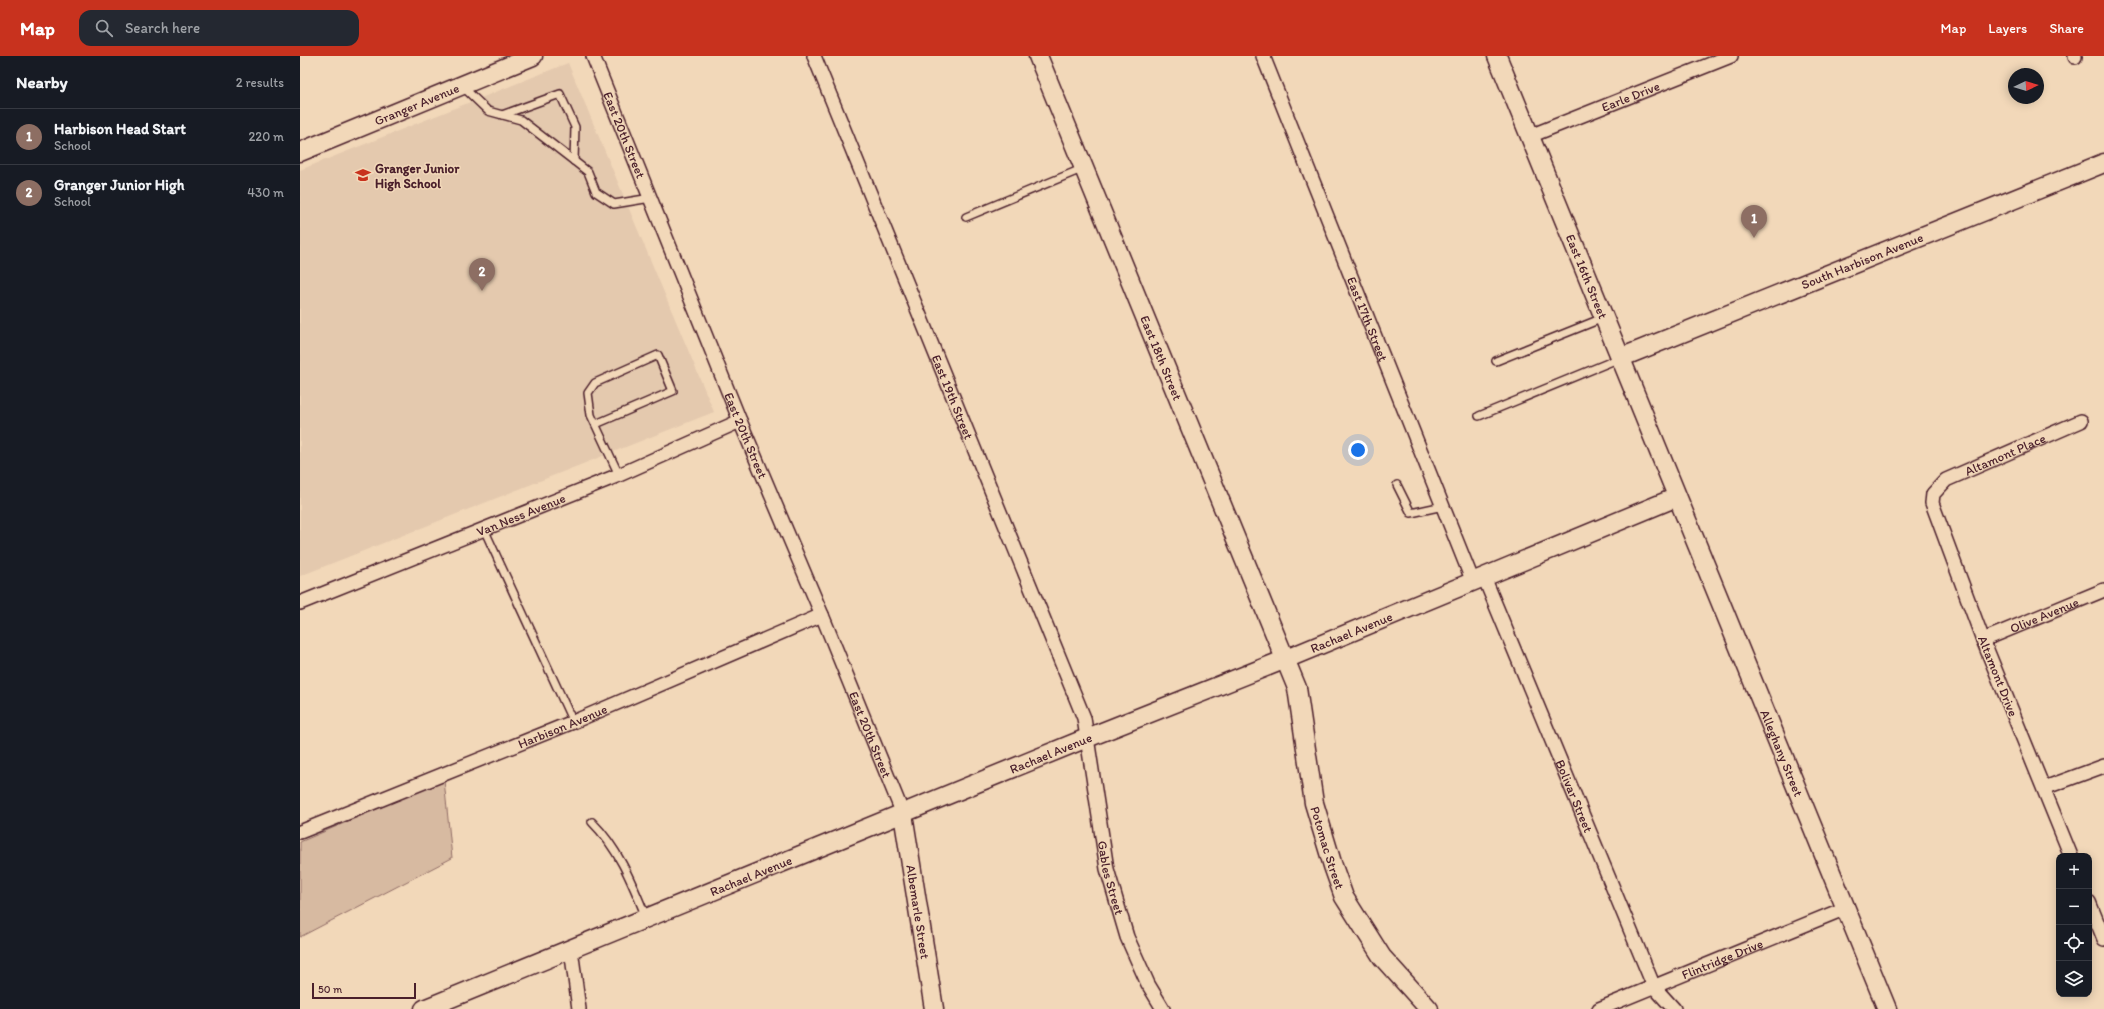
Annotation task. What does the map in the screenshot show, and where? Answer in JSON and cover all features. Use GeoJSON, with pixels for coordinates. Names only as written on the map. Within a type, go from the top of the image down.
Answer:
{"type":"FeatureCollection","features":[{"type":"Feature","properties":{"kind":"street","name":"Granger Avenue"},"geometry":{"type":"LineString","coordinates":[[300,152],[533,56]]}},
{"type":"Feature","properties":{"kind":"street","name":"East 20th Street"},"geometry":{"type":"LineString","coordinates":[[593,56],[740,421],[822,615],[903,814]]}},
{"type":"Feature","properties":{"kind":"street","name":"East 19th Street"},"geometry":{"type":"LineString","coordinates":[[814,56],[1084,718],[1087,738]]}},
{"type":"Feature","properties":{"kind":"street","name":"East 18th Street"},"geometry":{"type":"LineString","coordinates":[[1038,56],[1192,434],[1286,659]]}},
{"type":"Feature","properties":{"kind":"street","name":"East 17th Street"},"geometry":{"type":"LineString","coordinates":[[1262,56],[1443,506],[1478,579]]}},
{"type":"Feature","properties":{"kind":"street","name":"East 16th Street"},"geometry":{"type":"LineString","coordinates":[[1497,56],[1677,497]]}},
{"type":"Feature","properties":{"kind":"street","name":"Earle Drive"},"geometry":{"type":"LineString","coordinates":[[1530,136],[1732,56]]}},
{"type":"Feature","properties":{"kind":"street","name":"South Harbison Avenue"},"geometry":{"type":"LineString","coordinates":[[1620,358],[2104,163]]}},
{"type":"Feature","properties":{"kind":"street","name":"Van Ness Avenue"},"geometry":{"type":"LineString","coordinates":[[300,604],[619,475],[740,421]]}},
{"type":"Feature","properties":{"kind":"street","name":"Altamont Place"},"geometry":{"type":"LineString","coordinates":[[1933,494],[1946,480],[2081,421]]}},
{"type":"Feature","properties":{"kind":"street","name":"Altamont Drive"},"geometry":{"type":"LineString","coordinates":[[1933,494],[1932,503],[1984,640],[2070,853]]}},
{"type":"Feature","properties":{"kind":"street","name":"Rachael Avenue"},"geometry":{"type":"LineString","coordinates":[[424,1009],[646,917],[1286,659],[1677,497]]}},
{"type":"Feature","properties":{"kind":"street","name":"Alleghany Street"},"geometry":{"type":"LineString","coordinates":[[1677,497],[1888,1009]]}},
{"type":"Feature","properties":{"kind":"street","name":"Bolivar Street"},"geometry":{"type":"LineString","coordinates":[[1478,579],[1654,987],[1674,1009]]}},
{"type":"Feature","properties":{"kind":"street","name":"Olive Avenue"},"geometry":{"type":"LineString","coordinates":[[1984,640],[2104,590]]}},
{"type":"Feature","properties":{"kind":"street","name":"Harbison Avenue"},"geometry":{"type":"LineString","coordinates":[[300,832],[573,722],[822,615]]}},
{"type":"Feature","properties":{"kind":"street","name":"Potomac Street"},"geometry":{"type":"LineString","coordinates":[[1286,659],[1297,688],[1314,803],[1332,866],[1344,897],[1382,958],[1429,1009]]}},
{"type":"Feature","properties":{"kind":"street","name":"Gables Street"},"geometry":{"type":"LineString","coordinates":[[1087,738],[1107,869],[1127,937],[1148,984],[1163,1009]]}},
{"type":"Feature","properties":{"kind":"street"},"geometry":{"type":"LineString","coordinates":[[2044,788],[2104,766]]}},
{"type":"Feature","properties":{"kind":"street","name":"Albemarle Street"},"geometry":{"type":"LineString","coordinates":[[903,814],[934,1009]]}},
{"type":"Feature","properties":{"kind":"street","name":"Flintridge Drive"},"geometry":{"type":"LineString","coordinates":[[1599,1009],[1846,908]]}},
{"type":"Feature","properties":{"kind":"street"},"geometry":{"type":"LineString","coordinates":[[2092,909],[2104,939]]}},
{"type":"Feature","properties":{"kind":"street"},"geometry":{"type":"LineString","coordinates":[[571,949],[579,1009]]}},
{"type":"Feature","properties":{"kind":"lane"},"geometry":{"type":"LineString","coordinates":[[462,86],[488,111],[521,120],[574,161],[588,172],[596,192],[614,204],[651,198]]}},
{"type":"Feature","properties":{"kind":"lane"},"geometry":{"type":"LineString","coordinates":[[502,115],[560,94],[575,127],[574,161]]}},
{"type":"Feature","properties":{"kind":"lane"},"geometry":{"type":"LineString","coordinates":[[966,216],[1084,168]]}},
{"type":"Feature","properties":{"kind":"lane"},"geometry":{"type":"LineString","coordinates":[[1496,360],[1603,318]]}},
{"type":"Feature","properties":{"kind":"lane"},"geometry":{"type":"LineString","coordinates":[[596,424],[672,391],[658,355],[595,383],[588,393],[591,415],[619,475]]}},
{"type":"Feature","properties":{"kind":"lane"},"geometry":{"type":"LineString","coordinates":[[1479,416],[1620,358]]}},
{"type":"Feature","properties":{"kind":"lane"},"geometry":{"type":"LineString","coordinates":[[1396,485],[1412,513],[1443,506]]}},
{"type":"Feature","properties":{"kind":"lane"},"geometry":{"type":"LineString","coordinates":[[484,529],[573,722]]}},
{"type":"Feature","properties":{"kind":"lane"},"geometry":{"type":"LineString","coordinates":[[592,822],[609,839],[616,851],[646,917]]}},
{"type":"Feature","properties":{"kind":"shaded area"},"geometry":{"type":"Polygon","coordinates":[[[568,63],[714,412],[300,576],[300,170],[568,63]]]}},
{"type":"Feature","properties":{"kind":"shaded area"},"geometry":{"type":"Polygon","coordinates":[[[444,780],[452,858],[300,937],[300,842],[444,780]]]}},
{"type":"Feature","properties":{"kind":"place","name":"Granger Junior High School"},"geometry":{"type":"Point","coordinates":[363,175]}},
{"type":"Feature","properties":{"kind":"place","name":"Harbison Head Start"},"geometry":{"type":"Point","coordinates":[1754,238]}},
{"type":"Feature","properties":{"kind":"place","name":"Granger Junior High"},"geometry":{"type":"Point","coordinates":[482,291]}}]}
